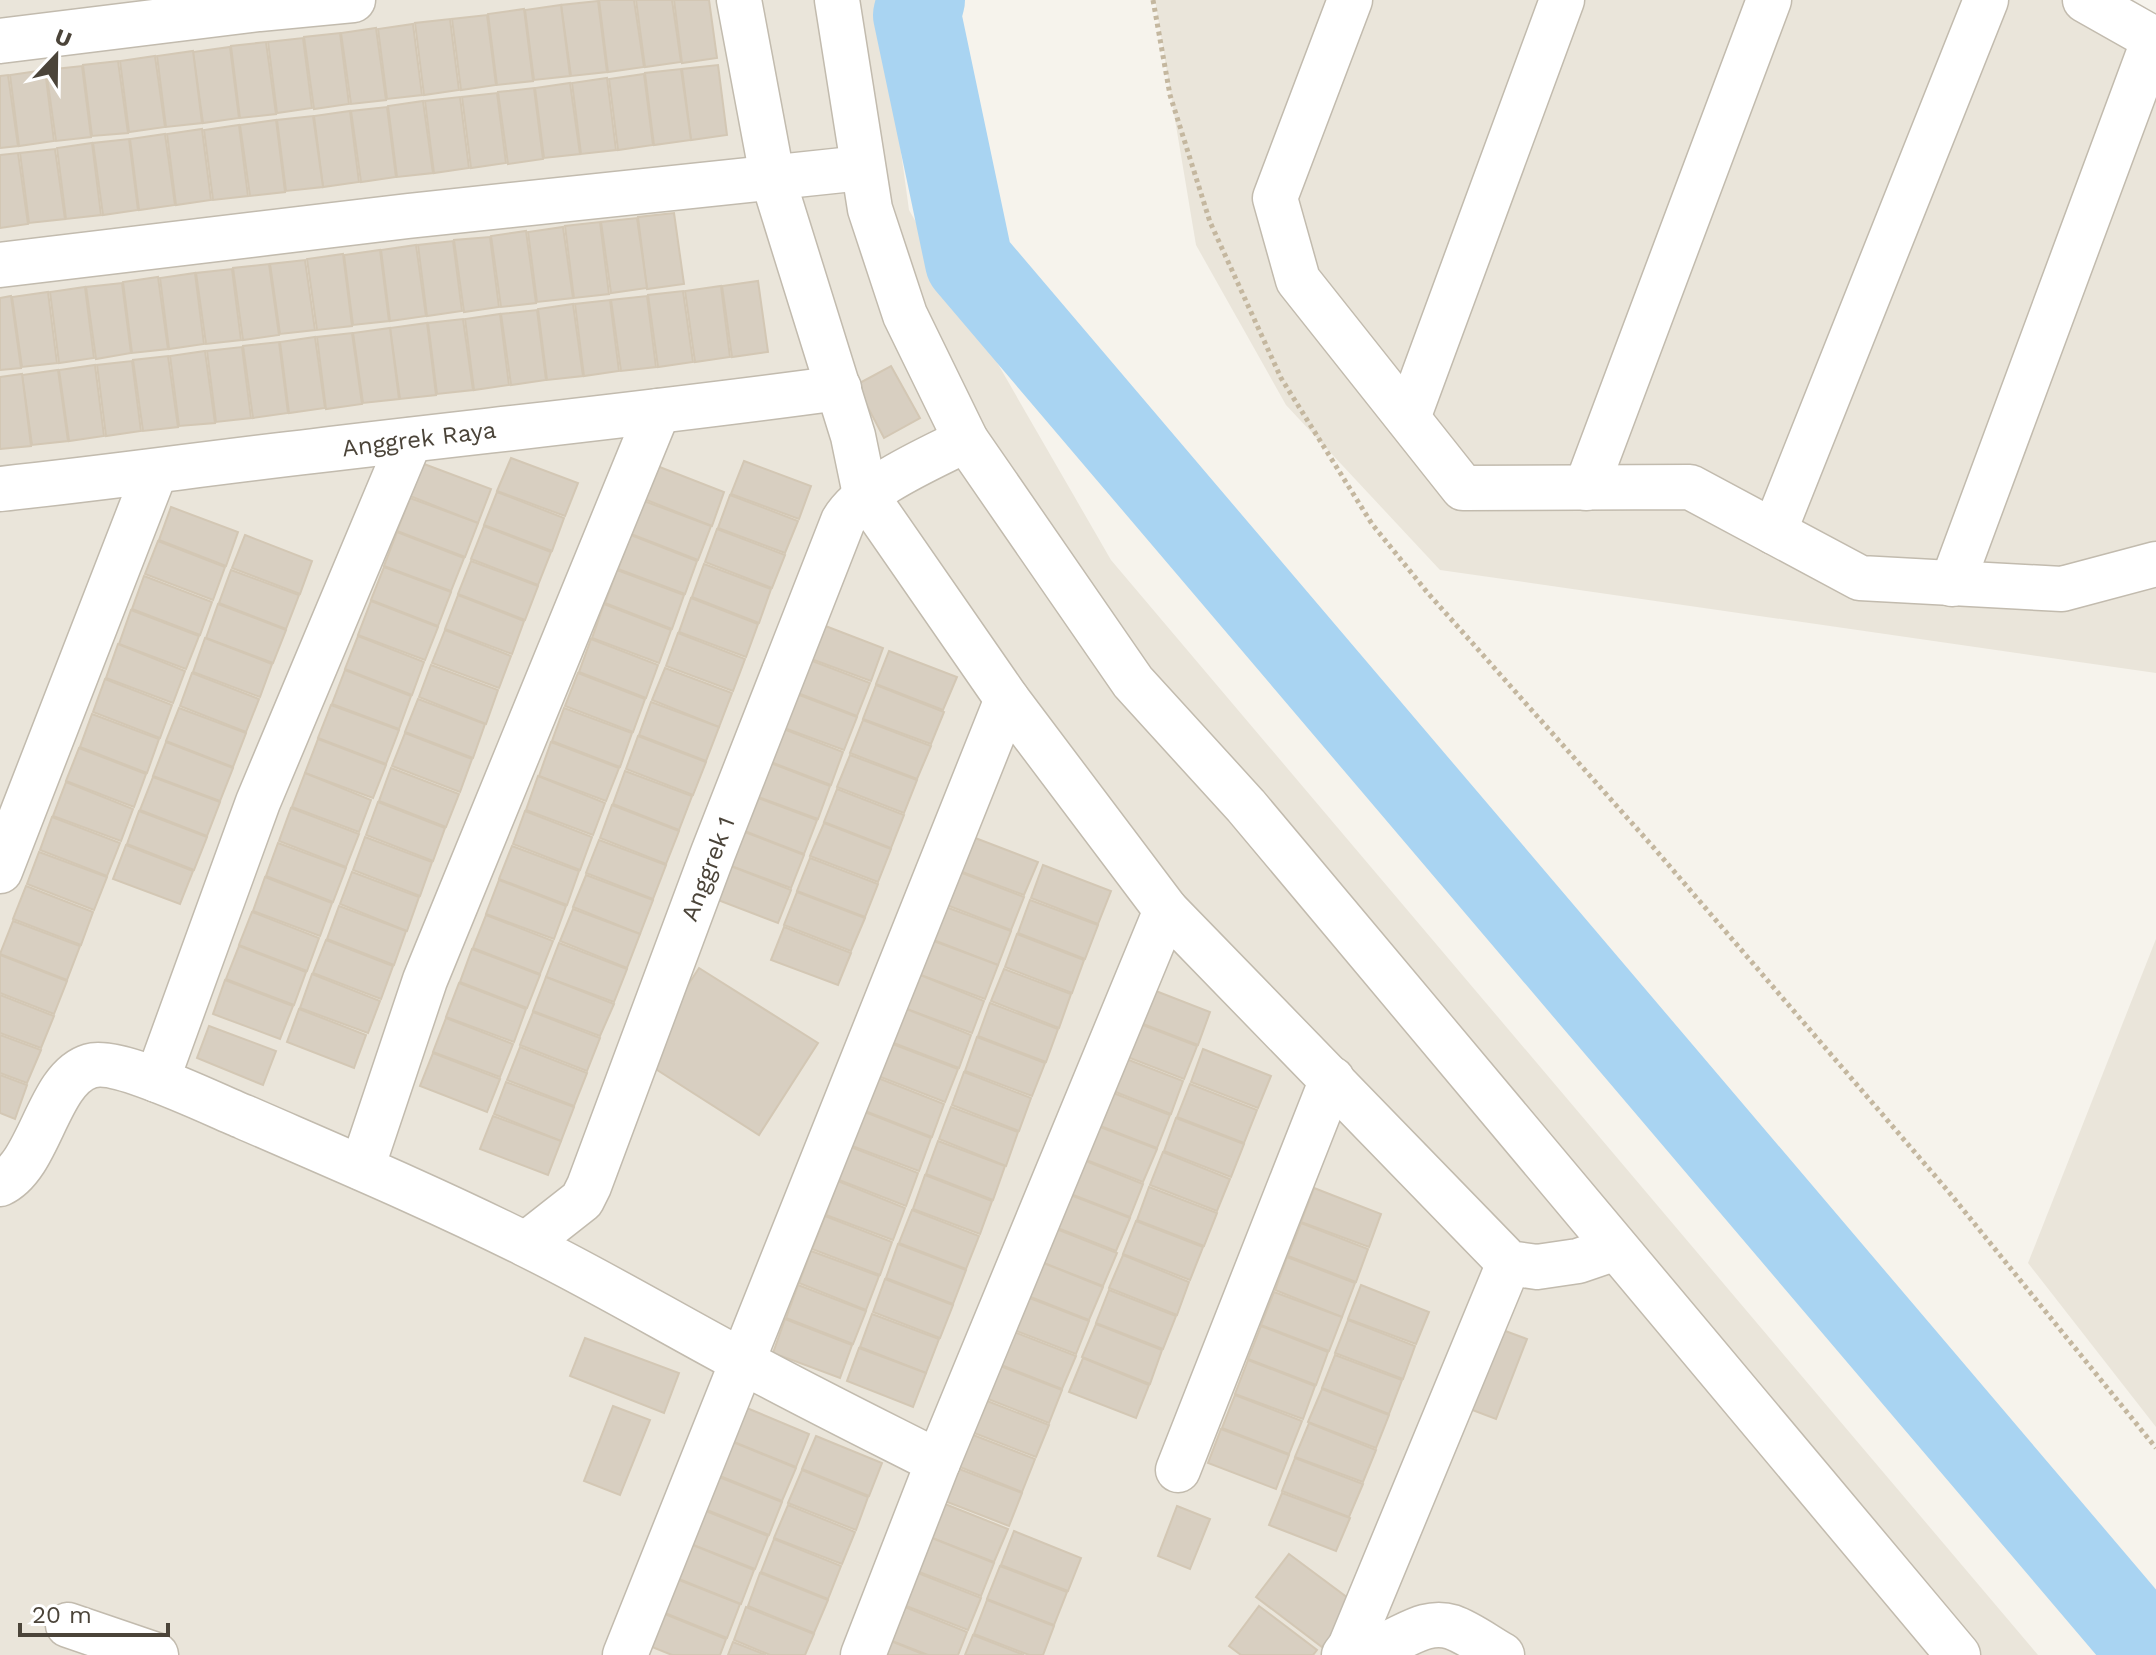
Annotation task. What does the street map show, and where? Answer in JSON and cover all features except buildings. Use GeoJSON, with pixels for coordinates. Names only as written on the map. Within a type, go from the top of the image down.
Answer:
{"type":"FeatureCollection","features":[{"type":"Feature","properties":{"kind":"street"},"geometry":{"type":"LineString","coordinates":[[0,41],[353,0]]}},
{"type":"Feature","properties":{"kind":"street"},"geometry":{"type":"LineString","coordinates":[[739,0],[772,176],[853,436],[873,490],[1007,699],[1166,910],[1509,1263],[1537,1267],[1601,1253]]}},
{"type":"Feature","properties":{"kind":"street"},"geometry":{"type":"LineString","coordinates":[[837,0],[870,209],[905,315],[955,446],[1133,682],[1246,806],[1601,1253],[1958,1655]]}},
{"type":"Feature","properties":{"kind":"street"},"geometry":{"type":"LineString","coordinates":[[1350,0],[1275,198],[1298,280],[1463,488],[1690,487],[1860,578],[2062,589],[2156,563]]}},
{"type":"Feature","properties":{"kind":"street"},"geometry":{"type":"LineString","coordinates":[[1408,418],[1562,0]]}},
{"type":"Feature","properties":{"kind":"street"},"geometry":{"type":"LineString","coordinates":[[1586,488],[1769,0]]}},
{"type":"Feature","properties":{"kind":"street"},"geometry":{"type":"LineString","coordinates":[[1774,532],[1986,0]]}},
{"type":"Feature","properties":{"kind":"street"},"geometry":{"type":"LineString","coordinates":[[1952,584],[2154,39],[2085,0]]}},
{"type":"Feature","properties":{"kind":"street"},"geometry":{"type":"LineString","coordinates":[[0,265],[408,216],[862,168]]}},
{"type":"Feature","properties":{"kind":"street","name":"Anggrek Raya"},"geometry":{"type":"LineString","coordinates":[[0,489],[839,388]]}},
{"type":"Feature","properties":{"kind":"street"},"geometry":{"type":"LineString","coordinates":[[362,1168],[425,980],[658,411]]}},
{"type":"Feature","properties":{"kind":"street"},"geometry":{"type":"LineString","coordinates":[[157,1080],[258,802],[410,440]]}},
{"type":"Feature","properties":{"kind":"street"},"geometry":{"type":"LineString","coordinates":[[873,490],[955,446]]}},
{"type":"Feature","properties":{"kind":"street"},"geometry":{"type":"LineString","coordinates":[[0,871],[155,472]]}},
{"type":"Feature","properties":{"kind":"street","name":"Anggrek 1"},"geometry":{"type":"LineString","coordinates":[[526,1244],[582,1200],[589,1186],[834,541],[851,508],[873,490]]}},
{"type":"Feature","properties":{"kind":"street"},"geometry":{"type":"LineString","coordinates":[[625,1655],[1007,699]]}},
{"type":"Feature","properties":{"kind":"street"},"geometry":{"type":"LineString","coordinates":[[863,1655],[938,1462],[1166,910]]}},
{"type":"Feature","properties":{"kind":"street"},"geometry":{"type":"LineString","coordinates":[[0,1184],[21,1169],[58,1096],[72,1079],[90,1066],[110,1066],[157,1080],[362,1168],[526,1244],[743,1362],[938,1462]]}},
{"type":"Feature","properties":{"kind":"street"},"geometry":{"type":"LineString","coordinates":[[1178,1470],[1332,1079]]}},
{"type":"Feature","properties":{"kind":"street"},"geometry":{"type":"LineString","coordinates":[[1347,1651],[1509,1263]]}},
{"type":"Feature","properties":{"kind":"street"},"geometry":{"type":"LineString","coordinates":[[68,1625],[156,1655]]}},
{"type":"Feature","properties":{"kind":"street"},"geometry":{"type":"LineString","coordinates":[[1347,1651],[1392,1641],[1408,1632],[1437,1625],[1453,1627],[1502,1655]]}},
{"type":"Feature","properties":{"kind":"path"},"geometry":{"type":"LineString","coordinates":[[1153,0],[1170,95],[1210,222],[1281,378],[1372,524],[1427,592],[1654,848],[1948,1191],[2156,1448]]}},
{"type":"Feature","properties":{"kind":"shaded area"},"geometry":{"type":"Polygon","coordinates":[[[0,0],[880,0],[909,210],[1111,560],[2038,1655],[0,1655],[0,0]]]}},
{"type":"Feature","properties":{"kind":"shaded area"},"geometry":{"type":"Polygon","coordinates":[[[1155,0],[2132,0],[2156,14],[2156,673],[1440,570],[1286,405],[1196,245],[1155,0]]]}},
{"type":"Feature","properties":{"kind":"shaded area"},"geometry":{"type":"Polygon","coordinates":[[[2156,939],[2156,1427],[2028,1263],[2156,939]]]}},
{"type":"Feature","properties":{"kind":"waterway"},"geometry":{"type":"LineString","coordinates":[[921,0],[917,15],[969,262],[2154,1655]]}}]}
